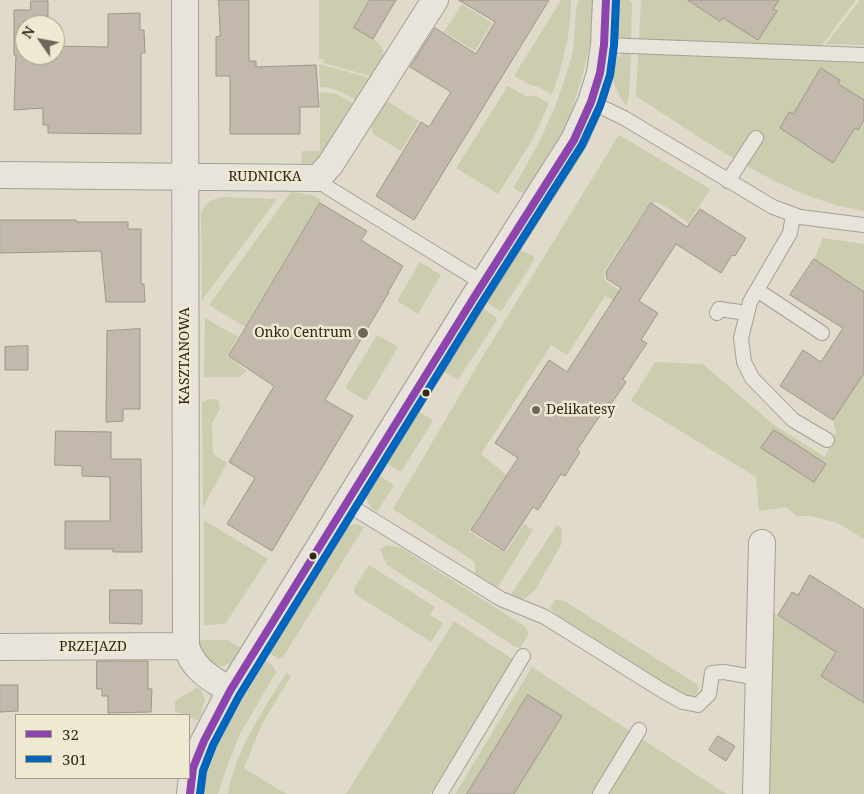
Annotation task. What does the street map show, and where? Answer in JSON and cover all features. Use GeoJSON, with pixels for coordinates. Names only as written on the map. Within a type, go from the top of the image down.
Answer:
{"type":"FeatureCollection","features":[{"type":"Feature","properties":{"kind":"street","name":"KASZTANOWA"},"geometry":{"type":"LineString","coordinates":[[185,0],[186,646],[196,667],[230,691]]}},
{"type":"Feature","properties":{"kind":"street","name":"RUDNICKA"},"geometry":{"type":"LineString","coordinates":[[0,175],[318,178],[330,164],[435,0]]}},
{"type":"Feature","properties":{"kind":"street"},"geometry":{"type":"LineString","coordinates":[[190,794],[193,768],[204,741],[230,691],[574,140],[591,102],[600,73],[604,45],[606,0]]}},
{"type":"Feature","properties":{"kind":"street"},"geometry":{"type":"LineString","coordinates":[[756,794],[762,543]]}},
{"type":"Feature","properties":{"kind":"street","name":"PRZEJAZD"},"geometry":{"type":"LineString","coordinates":[[0,648],[186,646]]}},
{"type":"Feature","properties":{"kind":"lane"},"geometry":{"type":"LineString","coordinates":[[604,45],[864,56]]}},
{"type":"Feature","properties":{"kind":"lane"},"geometry":{"type":"LineString","coordinates":[[591,102],[624,118],[773,207],[800,217],[864,225]]}},
{"type":"Feature","properties":{"kind":"lane"},"geometry":{"type":"LineString","coordinates":[[728,181],[756,138]]}},
{"type":"Feature","properties":{"kind":"lane"},"geometry":{"type":"LineString","coordinates":[[318,178],[328,187],[483,283]]}},
{"type":"Feature","properties":{"kind":"lane"},"geometry":{"type":"LineString","coordinates":[[793,215],[790,233],[750,302],[741,338],[744,362],[752,378],[793,420],[827,440]]}},
{"type":"Feature","properties":{"kind":"lane"},"geometry":{"type":"LineString","coordinates":[[757,290],[822,333]]}},
{"type":"Feature","properties":{"kind":"lane"},"geometry":{"type":"LineString","coordinates":[[717,313],[719,309],[747,313]]}},
{"type":"Feature","properties":{"kind":"lane"},"geometry":{"type":"LineString","coordinates":[[347,504],[501,599],[545,617],[683,702],[698,705],[709,694],[712,673],[724,672],[758,678]]}},
{"type":"Feature","properties":{"kind":"lane"},"geometry":{"type":"LineString","coordinates":[[440,794],[523,656]]}},
{"type":"Feature","properties":{"kind":"lane"},"geometry":{"type":"LineString","coordinates":[[600,794],[639,730]]}},
{"type":"Feature","properties":{"kind":"green space"},"geometry":{"type":"Polygon","coordinates":[[[319,0],[370,0],[354,27],[378,42],[383,51],[381,61],[371,76],[323,63],[324,59],[319,59],[319,0]]]}},
{"type":"Feature","properties":{"kind":"green space"},"geometry":{"type":"Polygon","coordinates":[[[561,0],[571,0],[570,24],[563,60],[552,95],[514,76],[561,0]]]}},
{"type":"Feature","properties":{"kind":"green space"},"geometry":{"type":"Polygon","coordinates":[[[579,0],[594,0],[591,39],[572,111],[553,153],[528,191],[522,193],[513,188],[541,138],[556,104],[573,50],[576,12],[579,0]]]}},
{"type":"Feature","properties":{"kind":"green space"},"geometry":{"type":"Polygon","coordinates":[[[616,0],[629,0],[632,3],[631,39],[623,39],[616,35],[616,0]]]}},
{"type":"Feature","properties":{"kind":"green space"},"geometry":{"type":"Polygon","coordinates":[[[641,0],[856,0],[810,61],[864,63],[864,211],[833,204],[803,194],[774,181],[717,148],[636,96],[641,0]]]}},
{"type":"Feature","properties":{"kind":"green space"},"geometry":{"type":"Polygon","coordinates":[[[860,0],[864,0],[864,45],[826,44],[860,0]]]}},
{"type":"Feature","properties":{"kind":"green space"},"geometry":{"type":"Polygon","coordinates":[[[462,4],[492,23],[475,51],[444,32],[462,4]]]}},
{"type":"Feature","properties":{"kind":"green space"},"geometry":{"type":"Polygon","coordinates":[[[623,54],[631,54],[629,96],[626,106],[615,86],[612,71],[616,58],[623,54]]]}},
{"type":"Feature","properties":{"kind":"green space"},"geometry":{"type":"Polygon","coordinates":[[[319,64],[369,78],[356,100],[334,89],[320,87],[319,64]]]}},
{"type":"Feature","properties":{"kind":"green space"},"geometry":{"type":"Polygon","coordinates":[[[508,86],[526,96],[536,96],[549,103],[533,139],[498,194],[456,168],[508,86]]]}},
{"type":"Feature","properties":{"kind":"green space"},"geometry":{"type":"Polygon","coordinates":[[[320,92],[337,94],[354,104],[317,162],[313,166],[301,169],[302,151],[320,151],[320,92]]]}},
{"type":"Feature","properties":{"kind":"green space"},"geometry":{"type":"Polygon","coordinates":[[[387,101],[419,121],[401,151],[373,134],[371,126],[387,101]]]}},
{"type":"Feature","properties":{"kind":"green space"},"geometry":{"type":"Polygon","coordinates":[[[619,135],[710,189],[689,223],[658,202],[649,204],[604,271],[605,281],[624,293],[619,304],[605,296],[567,355],[551,345],[481,454],[507,475],[469,531],[505,553],[524,524],[533,530],[497,589],[475,575],[475,562],[393,509],[480,361],[619,135]]]}},
{"type":"Feature","properties":{"kind":"green space"},"geometry":{"type":"Polygon","coordinates":[[[291,192],[312,195],[321,200],[245,327],[209,305],[291,192]]]}},
{"type":"Feature","properties":{"kind":"green space"},"geometry":{"type":"Polygon","coordinates":[[[224,197],[277,199],[202,300],[201,214],[210,202],[224,197]]]}},
{"type":"Feature","properties":{"kind":"green space"},"geometry":{"type":"Polygon","coordinates":[[[823,238],[864,244],[864,292],[814,259],[823,238]]]}},
{"type":"Feature","properties":{"kind":"green space"},"geometry":{"type":"Polygon","coordinates":[[[519,249],[533,256],[534,260],[500,311],[486,302],[519,249]]]}},
{"type":"Feature","properties":{"kind":"green space"},"geometry":{"type":"Polygon","coordinates":[[[420,262],[441,275],[418,314],[397,301],[420,262]]]}},
{"type":"Feature","properties":{"kind":"green space"},"geometry":{"type":"Polygon","coordinates":[[[482,308],[496,317],[497,320],[458,380],[443,371],[482,308]]]}},
{"type":"Feature","properties":{"kind":"green space"},"geometry":{"type":"Polygon","coordinates":[[[205,318],[238,337],[228,356],[247,371],[239,377],[204,377],[205,318]]]}},
{"type":"Feature","properties":{"kind":"green space"},"geometry":{"type":"Polygon","coordinates":[[[377,335],[398,347],[366,401],[345,388],[377,335]]]}},
{"type":"Feature","properties":{"kind":"green space"},"geometry":{"type":"Polygon","coordinates":[[[655,362],[703,364],[774,425],[825,457],[836,432],[833,420],[864,373],[864,539],[838,523],[811,516],[797,516],[786,507],[759,511],[756,477],[631,401],[655,362]]]}},
{"type":"Feature","properties":{"kind":"green space"},"geometry":{"type":"Polygon","coordinates":[[[210,399],[218,400],[220,409],[212,423],[213,454],[227,463],[203,507],[202,402],[210,399]]]}},
{"type":"Feature","properties":{"kind":"green space"},"geometry":{"type":"Polygon","coordinates":[[[418,411],[432,420],[431,424],[401,472],[386,463],[418,411]]]}},
{"type":"Feature","properties":{"kind":"green space"},"geometry":{"type":"Polygon","coordinates":[[[378,475],[394,485],[377,512],[368,503],[367,494],[378,475]]]}},
{"type":"Feature","properties":{"kind":"green space"},"geometry":{"type":"Polygon","coordinates":[[[204,520],[268,559],[225,624],[204,625],[204,520]]]}},
{"type":"Feature","properties":{"kind":"green space"},"geometry":{"type":"Polygon","coordinates":[[[355,524],[364,527],[283,657],[278,659],[268,652],[345,528],[355,524]]]}},
{"type":"Feature","properties":{"kind":"green space"},"geometry":{"type":"Polygon","coordinates":[[[557,525],[562,529],[561,545],[535,590],[526,598],[520,599],[510,596],[557,525]]]}},
{"type":"Feature","properties":{"kind":"green space"},"geometry":{"type":"Polygon","coordinates":[[[388,545],[401,548],[523,625],[527,629],[528,635],[520,648],[387,565],[380,549],[388,545]]]}},
{"type":"Feature","properties":{"kind":"green space"},"geometry":{"type":"Polygon","coordinates":[[[369,565],[435,607],[430,615],[443,623],[431,642],[355,594],[354,588],[369,565]]]}},
{"type":"Feature","properties":{"kind":"green space"},"geometry":{"type":"Polygon","coordinates":[[[555,600],[566,602],[697,684],[699,687],[696,695],[690,698],[685,696],[557,615],[550,608],[555,600]]]}},
{"type":"Feature","properties":{"kind":"green space"},"geometry":{"type":"Polygon","coordinates":[[[767,613],[778,615],[823,643],[838,648],[821,676],[864,703],[864,794],[763,794],[767,613]]]}},
{"type":"Feature","properties":{"kind":"green space"},"geometry":{"type":"Polygon","coordinates":[[[454,621],[514,660],[430,794],[346,794],[454,621]]]}},
{"type":"Feature","properties":{"kind":"green space"},"geometry":{"type":"Polygon","coordinates":[[[196,640],[228,640],[243,649],[228,664],[222,666],[212,662],[196,640]]]}},
{"type":"Feature","properties":{"kind":"green space"},"geometry":{"type":"Polygon","coordinates":[[[263,659],[272,665],[276,672],[240,734],[218,794],[201,794],[207,768],[222,729],[263,659]]]}},
{"type":"Feature","properties":{"kind":"green space"},"geometry":{"type":"Polygon","coordinates":[[[532,667],[726,794],[455,794],[532,667]]]}},
{"type":"Feature","properties":{"kind":"green space"},"geometry":{"type":"Polygon","coordinates":[[[286,673],[291,676],[262,724],[244,768],[286,794],[228,794],[237,761],[251,731],[286,673]]]}},
{"type":"Feature","properties":{"kind":"green space"},"geometry":{"type":"Polygon","coordinates":[[[196,688],[201,689],[205,699],[200,719],[196,720],[190,717],[190,714],[175,712],[175,701],[196,688]]]}},
{"type":"Feature","properties":{"kind":"building"},"geometry":{"type":"Polygon","coordinates":[[[219,0],[249,0],[249,61],[256,61],[256,67],[316,65],[319,107],[300,107],[300,134],[230,134],[230,76],[216,76],[216,37],[220,36],[219,0]]]}},
{"type":"Feature","properties":{"kind":"building"},"geometry":{"type":"Polygon","coordinates":[[[370,0],[396,0],[373,39],[354,28],[370,0]]]}},
{"type":"Feature","properties":{"kind":"building"},"geometry":{"type":"Polygon","coordinates":[[[459,0],[549,0],[414,220],[376,196],[421,122],[429,127],[451,92],[410,67],[435,28],[476,54],[495,22],[459,0]]]}},
{"type":"Feature","properties":{"kind":"building"},"geometry":{"type":"Polygon","coordinates":[[[688,0],[779,0],[773,9],[777,11],[758,40],[723,18],[720,21],[688,0]]]}},
{"type":"Feature","properties":{"kind":"building"},"geometry":{"type":"Polygon","coordinates":[[[31,1],[48,1],[48,15],[15,15],[14,55],[14,10],[30,10],[31,1]]]}},
{"type":"Feature","properties":{"kind":"building"},"geometry":{"type":"Polygon","coordinates":[[[140,13],[140,30],[144,30],[145,53],[141,53],[141,134],[48,133],[48,125],[43,125],[43,108],[14,110],[16,65],[65,65],[65,46],[108,47],[108,14],[140,13]]]}},
{"type":"Feature","properties":{"kind":"building"},"geometry":{"type":"Polygon","coordinates":[[[821,68],[840,80],[838,84],[864,100],[864,120],[858,130],[855,128],[833,163],[780,128],[789,112],[793,114],[821,68]]]}},
{"type":"Feature","properties":{"kind":"building"},"geometry":{"type":"Polygon","coordinates":[[[320,203],[367,231],[361,240],[403,266],[325,400],[353,416],[272,551],[227,524],[255,478],[229,462],[274,386],[229,356],[320,203]]]}},
{"type":"Feature","properties":{"kind":"building"},"geometry":{"type":"Polygon","coordinates":[[[651,203],[687,227],[700,209],[746,238],[735,256],[732,255],[721,273],[676,244],[639,301],[658,313],[641,340],[647,343],[623,379],[626,382],[611,404],[609,402],[577,450],[580,452],[565,476],[561,474],[538,510],[533,507],[504,551],[471,530],[518,458],[495,443],[549,360],[567,372],[621,288],[607,279],[606,272],[651,203]]]}},
{"type":"Feature","properties":{"kind":"building"},"geometry":{"type":"Polygon","coordinates":[[[0,220],[128,222],[128,229],[141,229],[141,284],[144,284],[145,302],[106,302],[101,251],[0,253],[0,220]]]}},
{"type":"Feature","properties":{"kind":"building"},"geometry":{"type":"Polygon","coordinates":[[[814,259],[864,292],[864,373],[833,420],[780,386],[803,350],[821,362],[843,328],[790,295],[814,259]]]}},
{"type":"Feature","properties":{"kind":"building"},"geometry":{"type":"Polygon","coordinates":[[[140,329],[140,409],[123,409],[123,421],[106,422],[107,331],[140,329]]]}},
{"type":"Feature","properties":{"kind":"building"},"geometry":{"type":"Polygon","coordinates":[[[28,346],[28,370],[5,370],[5,347],[28,346]]]}},
{"type":"Feature","properties":{"kind":"building"},"geometry":{"type":"Polygon","coordinates":[[[774,430],[826,464],[814,482],[761,448],[774,430]]]}},
{"type":"Feature","properties":{"kind":"building"},"geometry":{"type":"Polygon","coordinates":[[[56,431],[111,432],[111,459],[141,459],[142,552],[113,552],[113,549],[65,549],[65,521],[110,521],[110,477],[82,476],[82,466],[55,465],[56,431]]]}},
{"type":"Feature","properties":{"kind":"building"},"geometry":{"type":"Polygon","coordinates":[[[810,575],[864,609],[864,703],[821,676],[836,652],[778,615],[792,592],[798,595],[810,575]]]}},
{"type":"Feature","properties":{"kind":"building"},"geometry":{"type":"Polygon","coordinates":[[[110,590],[142,590],[142,624],[110,623],[110,590]]]}},
{"type":"Feature","properties":{"kind":"building"},"geometry":{"type":"Polygon","coordinates":[[[97,661],[148,661],[148,689],[152,689],[151,712],[108,713],[108,696],[102,696],[102,689],[97,689],[97,661]]]}},
{"type":"Feature","properties":{"kind":"building"},"geometry":{"type":"Polygon","coordinates":[[[0,685],[18,685],[18,711],[0,712],[0,685]]]}},
{"type":"Feature","properties":{"kind":"building"},"geometry":{"type":"Polygon","coordinates":[[[528,695],[562,716],[514,794],[467,794],[528,695]]]}},
{"type":"Feature","properties":{"kind":"building"},"geometry":{"type":"Polygon","coordinates":[[[718,736],[735,746],[726,761],[709,750],[718,736]]]}},
{"type":"Feature","properties":{"kind":"transit line","name":"32"},"geometry":{"type":"LineString","coordinates":[[190,794],[193,768],[204,741],[230,691],[574,140],[591,102],[600,73],[604,45],[606,0]]}},
{"type":"Feature","properties":{"kind":"transit line","name":"301"},"geometry":{"type":"LineString","coordinates":[[200,794],[203,771],[213,745],[239,696],[481,304],[582,145],[600,106],[610,75],[614,45],[616,0]]}},
{"type":"Feature","properties":{"kind":"place","name":"Onko Centrum"},"geometry":{"type":"Point","coordinates":[363,333]}},
{"type":"Feature","properties":{"kind":"place","name":"Delikatesy"},"geometry":{"type":"Point","coordinates":[536,410]}}]}
